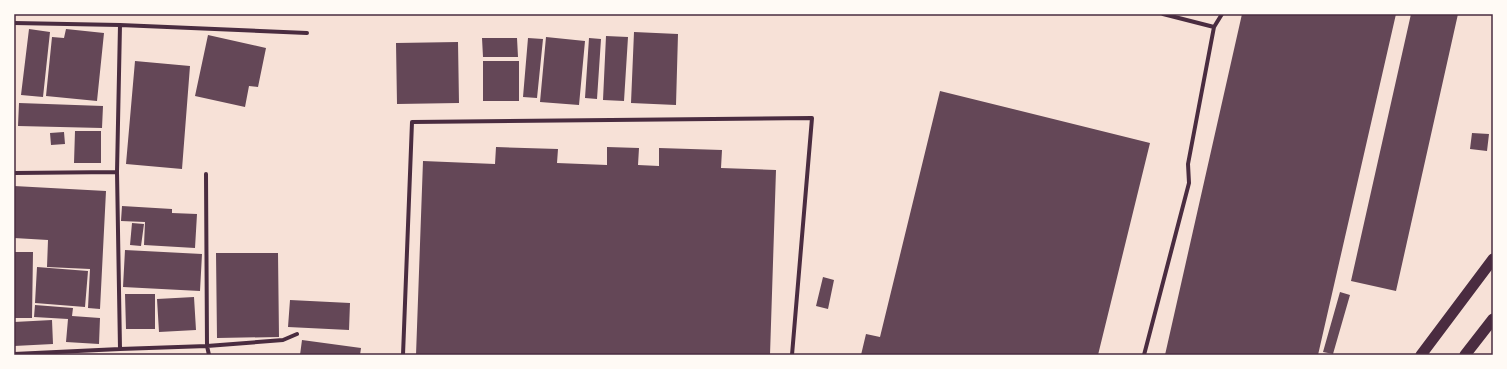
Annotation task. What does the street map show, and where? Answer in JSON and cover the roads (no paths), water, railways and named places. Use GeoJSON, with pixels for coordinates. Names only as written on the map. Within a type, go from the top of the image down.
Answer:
{"type":"FeatureCollection","features":[{"type":"Feature","properties":{"kind":"highway"},"geometry":{"type":"LineString","coordinates":[[1421,355],[1493,259]]}},
{"type":"Feature","properties":{"kind":"highway"},"geometry":{"type":"LineString","coordinates":[[1465,355],[1493,319]]}},
{"type":"Feature","properties":{"kind":"street"},"geometry":{"type":"LineString","coordinates":[[1163,14],[1214,27]]}},
{"type":"Feature","properties":{"kind":"street"},"geometry":{"type":"LineString","coordinates":[[1144,355],[1189,183],[1188,164],[1214,27],[1222,14]]}},
{"type":"Feature","properties":{"kind":"street"},"geometry":{"type":"LineString","coordinates":[[14,23],[306,33]]}},
{"type":"Feature","properties":{"kind":"street"},"geometry":{"type":"LineString","coordinates":[[120,26],[117,172],[120,349]]}},
{"type":"Feature","properties":{"kind":"street"},"geometry":{"type":"LineString","coordinates":[[403,355],[412,122],[812,118],[792,355]]}},
{"type":"Feature","properties":{"kind":"street"},"geometry":{"type":"LineString","coordinates":[[14,173],[117,172]]}},
{"type":"Feature","properties":{"kind":"street"},"geometry":{"type":"LineString","coordinates":[[206,174],[209,355]]}},
{"type":"Feature","properties":{"kind":"street"},"geometry":{"type":"LineString","coordinates":[[14,354],[208,346],[284,340],[297,334]]}}]}
